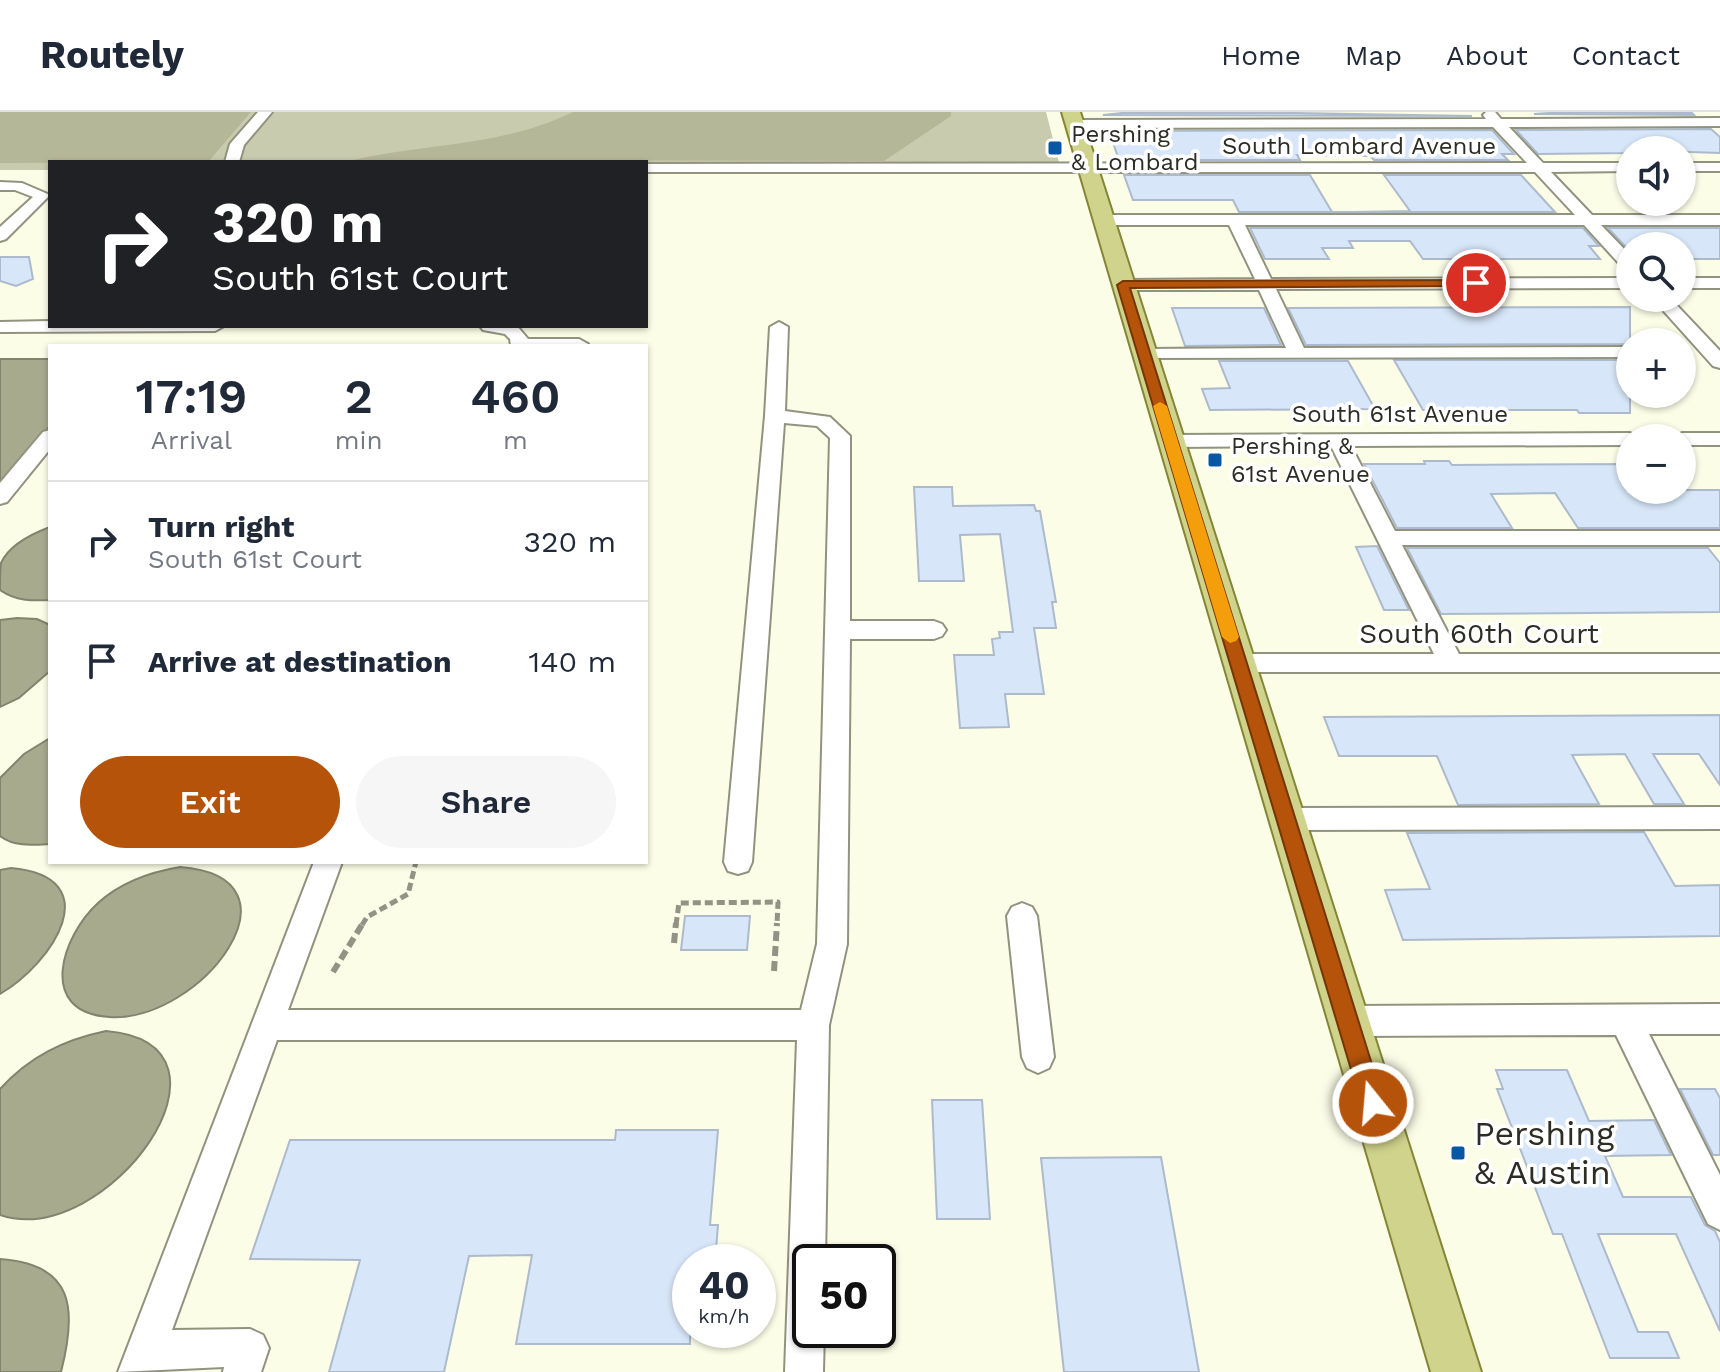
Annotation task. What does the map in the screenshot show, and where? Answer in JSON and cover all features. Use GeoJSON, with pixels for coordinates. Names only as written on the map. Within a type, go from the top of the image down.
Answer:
{"type":"FeatureCollection","features":[{"type":"Feature","properties":{"kind":"main road"},"geometry":{"type":"LineString","coordinates":[[1073,118],[1456,1372]]}},
{"type":"Feature","properties":{"kind":"street"},"geometry":{"type":"LineString","coordinates":[[233,160],[237,144],[265,112]]}},
{"type":"Feature","properties":{"kind":"street"},"geometry":{"type":"LineString","coordinates":[[1073,118],[1492,117],[1720,122]]}},
{"type":"Feature","properties":{"kind":"street"},"geometry":{"type":"LineString","coordinates":[[1492,117],[1616,250]]}},
{"type":"Feature","properties":{"kind":"street","name":"South Lombard Avenue"},"geometry":{"type":"LineString","coordinates":[[648,168],[1616,167]]}},
{"type":"Feature","properties":{"kind":"street"},"geometry":{"type":"LineString","coordinates":[[1696,167],[1720,167]]}},
{"type":"Feature","properties":{"kind":"street"},"geometry":{"type":"LineString","coordinates":[[0,186],[17,186],[43,196],[0,236]]}},
{"type":"Feature","properties":{"kind":"street"},"geometry":{"type":"LineString","coordinates":[[1104,220],[1720,220]]}},
{"type":"Feature","properties":{"kind":"street"},"geometry":{"type":"LineString","coordinates":[[1235,220],[1298,354]]}},
{"type":"Feature","properties":{"kind":"street"},"geometry":{"type":"LineString","coordinates":[[1123,285],[1616,283]]}},
{"type":"Feature","properties":{"kind":"street"},"geometry":{"type":"LineString","coordinates":[[1696,283],[1720,283]]}},
{"type":"Feature","properties":{"kind":"street"},"geometry":{"type":"LineString","coordinates":[[1675,312],[1717,355]]}},
{"type":"Feature","properties":{"kind":"street"},"geometry":{"type":"LineString","coordinates":[[0,327],[48,327]]}},
{"type":"Feature","properties":{"kind":"street"},"geometry":{"type":"LineString","coordinates":[[738,862],[775,416],[779,327]]}},
{"type":"Feature","properties":{"kind":"street"},"geometry":{"type":"LineString","coordinates":[[125,344],[137,328]]}},
{"type":"Feature","properties":{"kind":"street"},"geometry":{"type":"LineString","coordinates":[[503,328],[510,329],[519,337],[520,344]]}},
{"type":"Feature","properties":{"kind":"street"},"geometry":{"type":"LineString","coordinates":[[1144,354],[1616,352]]}},
{"type":"Feature","properties":{"kind":"street"},"geometry":{"type":"LineString","coordinates":[[1696,353],[1717,355]]}},
{"type":"Feature","properties":{"kind":"street"},"geometry":{"type":"LineString","coordinates":[[775,416],[823,421],[840,436],[832,944],[813,1025],[804,1372]]}},
{"type":"Feature","properties":{"kind":"street"},"geometry":{"type":"LineString","coordinates":[[0,497],[48,438]]}},
{"type":"Feature","properties":{"kind":"street","name":"South 61st Avenue"},"geometry":{"type":"LineString","coordinates":[[1171,441],[1616,439]]}},
{"type":"Feature","properties":{"kind":"street"},"geometry":{"type":"LineString","coordinates":[[1696,439],[1720,439]]}},
{"type":"Feature","properties":{"kind":"street"},"geometry":{"type":"LineString","coordinates":[[1338,440],[1451,663]]}},
{"type":"Feature","properties":{"kind":"street"},"geometry":{"type":"LineString","coordinates":[[1388,538],[1720,538]]}},
{"type":"Feature","properties":{"kind":"street"},"geometry":{"type":"LineString","coordinates":[[838,630],[934,630]]}},
{"type":"Feature","properties":{"kind":"street","name":"South 60th Court"},"geometry":{"type":"LineString","coordinates":[[1238,663],[1720,663]]}},
{"type":"Feature","properties":{"kind":"street"},"geometry":{"type":"LineString","coordinates":[[1286,819],[1720,818]]}},
{"type":"Feature","properties":{"kind":"street"},"geometry":{"type":"LineString","coordinates":[[242,1372],[250,1348],[141,1360],[327,864]]}},
{"type":"Feature","properties":{"kind":"street"},"geometry":{"type":"LineString","coordinates":[[1022,916],[1038,1057]]}},
{"type":"Feature","properties":{"kind":"street"},"geometry":{"type":"LineString","coordinates":[[1625,1019],[1720,1212]]}},
{"type":"Feature","properties":{"kind":"street"},"geometry":{"type":"LineString","coordinates":[[1348,1021],[1720,1019]]}},
{"type":"Feature","properties":{"kind":"street"},"geometry":{"type":"LineString","coordinates":[[269,1025],[813,1025]]}},
{"type":"Feature","properties":{"kind":"path"},"geometry":{"type":"LineString","coordinates":[[333,972],[367,917],[408,894],[416,864]]}},
{"type":"Feature","properties":{"kind":"path"},"geometry":{"type":"LineString","coordinates":[[674,943],[679,903],[778,902],[774,971]]}},
{"type":"Feature","properties":{"kind":"shaded area"},"geometry":{"type":"Polygon","coordinates":[[[0,112],[1046,112],[1062,174],[648,173],[648,160],[48,160],[48,170],[0,170],[0,112]]]}},
{"type":"Feature","properties":{"kind":"shaded area"},"geometry":{"type":"Polygon","coordinates":[[[0,112],[251,112],[210,160],[0,163],[0,112]]]}},
{"type":"Feature","properties":{"kind":"shaded area"},"geometry":{"type":"Polygon","coordinates":[[[573,112],[951,112],[951,116],[884,161],[353,160],[492,138],[573,112]]]}},
{"type":"Feature","properties":{"kind":"shaded area"},"geometry":{"type":"Polygon","coordinates":[[[0,359],[48,359],[48,428],[0,487],[0,359]]]}},
{"type":"Feature","properties":{"kind":"shaded area"},"geometry":{"type":"Polygon","coordinates":[[[48,528],[48,600],[24,600],[0,590],[1,563],[22,540],[48,528]]]}},
{"type":"Feature","properties":{"kind":"shaded area"},"geometry":{"type":"Polygon","coordinates":[[[37,619],[48,624],[48,673],[19,698],[0,707],[0,620],[37,619]]]}},
{"type":"Feature","properties":{"kind":"shaded area"},"geometry":{"type":"Polygon","coordinates":[[[48,739],[48,844],[11,842],[0,836],[0,778],[24,754],[48,739]]]}},
{"type":"Feature","properties":{"kind":"shaded area"},"geometry":{"type":"Polygon","coordinates":[[[180,867],[219,877],[238,896],[240,920],[228,948],[207,975],[177,998],[144,1013],[109,1017],[86,1012],[71,1002],[64,987],[63,970],[66,952],[85,917],[98,903],[126,884],[180,867]]]}},
{"type":"Feature","properties":{"kind":"shaded area"},"geometry":{"type":"Polygon","coordinates":[[[11,868],[41,875],[58,887],[65,904],[62,923],[38,963],[0,994],[0,870],[11,868]]]}},
{"type":"Feature","properties":{"kind":"shaded area"},"geometry":{"type":"Polygon","coordinates":[[[106,1031],[149,1044],[168,1070],[167,1104],[150,1141],[120,1176],[83,1203],[41,1218],[0,1215],[0,1089],[48,1051],[75,1039],[106,1031]]]}},
{"type":"Feature","properties":{"kind":"shaded area"},"geometry":{"type":"Polygon","coordinates":[[[0,1259],[43,1270],[65,1294],[69,1329],[61,1372],[0,1372],[0,1259]]]}},
{"type":"Feature","properties":{"kind":"building"},"geometry":{"type":"Polygon","coordinates":[[[1122,113],[1472,116],[1103,115],[1122,113]]]}},
{"type":"Feature","properties":{"kind":"building"},"geometry":{"type":"Polygon","coordinates":[[[1692,113],[1694,115],[1534,114],[1692,113]]]}},
{"type":"Feature","properties":{"kind":"building"},"geometry":{"type":"Polygon","coordinates":[[[1711,129],[1720,137],[1720,153],[1696,152],[1696,136],[1616,136],[1616,153],[1538,154],[1516,130],[1711,129]]]}},
{"type":"Feature","properties":{"kind":"building"},"geometry":{"type":"Polygon","coordinates":[[[1492,130],[1514,154],[1502,154],[1508,160],[1374,160],[1370,156],[1297,155],[1300,160],[1119,160],[1109,131],[1492,130]]]}},
{"type":"Feature","properties":{"kind":"building"},"geometry":{"type":"Polygon","coordinates":[[[1124,175],[1310,175],[1332,212],[1239,212],[1233,200],[1133,200],[1124,175]]]}},
{"type":"Feature","properties":{"kind":"building"},"geometry":{"type":"Polygon","coordinates":[[[1384,175],[1521,175],[1555,212],[1353,212],[1410,211],[1384,175]]]}},
{"type":"Feature","properties":{"kind":"building"},"geometry":{"type":"Polygon","coordinates":[[[1250,228],[1583,228],[1599,246],[1589,246],[1600,259],[1423,259],[1410,241],[1349,241],[1353,248],[1322,248],[1329,259],[1265,259],[1250,228]]]}},
{"type":"Feature","properties":{"kind":"building"},"geometry":{"type":"Polygon","coordinates":[[[1608,228],[1720,228],[1720,259],[1696,259],[1696,232],[1616,232],[1616,236],[1608,228]]]}},
{"type":"Feature","properties":{"kind":"building"},"geometry":{"type":"Polygon","coordinates":[[[0,257],[29,257],[33,279],[16,286],[0,281],[0,257]]]}},
{"type":"Feature","properties":{"kind":"building"},"geometry":{"type":"Polygon","coordinates":[[[1616,307],[1616,312],[1630,312],[1630,328],[1616,328],[1616,344],[1306,345],[1288,308],[1616,307]]]}},
{"type":"Feature","properties":{"kind":"building"},"geometry":{"type":"Polygon","coordinates":[[[1172,308],[1264,308],[1281,345],[1185,346],[1172,308]]]}},
{"type":"Feature","properties":{"kind":"building"},"geometry":{"type":"Polygon","coordinates":[[[1394,360],[1616,360],[1616,408],[1630,408],[1630,413],[1579,413],[1577,410],[1423,410],[1394,360]]]}},
{"type":"Feature","properties":{"kind":"building"},"geometry":{"type":"Polygon","coordinates":[[[1219,361],[1348,361],[1375,409],[1210,410],[1202,389],[1230,388],[1219,361]]]}},
{"type":"Feature","properties":{"kind":"building"},"geometry":{"type":"Polygon","coordinates":[[[1424,461],[1449,461],[1452,465],[1616,464],[1616,504],[1696,504],[1696,490],[1720,490],[1720,528],[1578,528],[1555,493],[1491,494],[1512,528],[1397,528],[1364,464],[1425,464],[1424,461]]]}},
{"type":"Feature","properties":{"kind":"building"},"geometry":{"type":"Polygon","coordinates":[[[914,487],[952,487],[953,506],[1034,505],[1036,511],[1040,511],[1056,602],[1052,602],[1056,628],[1034,628],[1044,694],[1005,694],[1009,727],[960,728],[954,655],[994,655],[992,639],[1000,638],[999,632],[1013,632],[1000,534],[960,535],[964,581],[919,581],[914,487]]]}},
{"type":"Feature","properties":{"kind":"building"},"geometry":{"type":"Polygon","coordinates":[[[1377,546],[1409,610],[1384,610],[1356,547],[1377,546]]]}},
{"type":"Feature","properties":{"kind":"building"},"geometry":{"type":"Polygon","coordinates":[[[1407,548],[1708,548],[1720,563],[1720,612],[1441,614],[1407,548]]]}},
{"type":"Feature","properties":{"kind":"building"},"geometry":{"type":"Polygon","coordinates":[[[1720,715],[1720,785],[1699,754],[1653,754],[1684,804],[1654,804],[1625,754],[1572,755],[1599,804],[1458,805],[1437,756],[1339,756],[1324,717],[1720,715]]]}},
{"type":"Feature","properties":{"kind":"building"},"geometry":{"type":"Polygon","coordinates":[[[1644,832],[1675,886],[1720,885],[1720,936],[1403,940],[1385,890],[1430,889],[1407,833],[1644,832]]]}},
{"type":"Feature","properties":{"kind":"building"},"geometry":{"type":"Polygon","coordinates":[[[685,916],[750,916],[747,950],[681,950],[685,916]]]}},
{"type":"Feature","properties":{"kind":"building"},"geometry":{"type":"Polygon","coordinates":[[[1496,1070],[1567,1070],[1589,1121],[1654,1120],[1671,1155],[1605,1156],[1623,1197],[1691,1197],[1705,1225],[1715,1231],[1720,1242],[1720,1331],[1676,1234],[1598,1234],[1638,1332],[1668,1332],[1679,1358],[1610,1358],[1562,1234],[1553,1234],[1497,1089],[1503,1089],[1496,1070]]]}},
{"type":"Feature","properties":{"kind":"building"},"geometry":{"type":"Polygon","coordinates":[[[1680,1089],[1715,1089],[1720,1098],[1720,1155],[1713,1155],[1680,1089]]]}},
{"type":"Feature","properties":{"kind":"building"},"geometry":{"type":"Polygon","coordinates":[[[932,1100],[982,1100],[990,1219],[937,1219],[932,1100]]]}},
{"type":"Feature","properties":{"kind":"building"},"geometry":{"type":"Polygon","coordinates":[[[616,1130],[718,1130],[710,1225],[718,1225],[716,1244],[672,1244],[672,1344],[516,1344],[532,1255],[469,1256],[444,1372],[329,1372],[360,1260],[250,1259],[290,1140],[615,1140],[616,1130]]]}},
{"type":"Feature","properties":{"kind":"building"},"geometry":{"type":"Polygon","coordinates":[[[1161,1157],[1199,1372],[1064,1372],[1041,1158],[1161,1157]]]}},
{"type":"Feature","properties":{"kind":"slow traffic"},"geometry":{"type":"LineString","coordinates":[[1160,406],[1230,637]]}},
{"type":"Feature","properties":{"kind":"place","name":"Pershing & Lombard"},"geometry":{"type":"Point","coordinates":[1055,148]}},
{"type":"Feature","properties":{"kind":"place","name":"Pershing & 61st Avenue"},"geometry":{"type":"Point","coordinates":[1215,460]}},
{"type":"Feature","properties":{"kind":"place","name":"Pershing & Austin"},"geometry":{"type":"Point","coordinates":[1458,1153]}},
{"type":"Feature","properties":{"kind":"route"},"geometry":{"type":"LineString","coordinates":[[1373,1103],[1123,285],[1476,283]]}}]}
